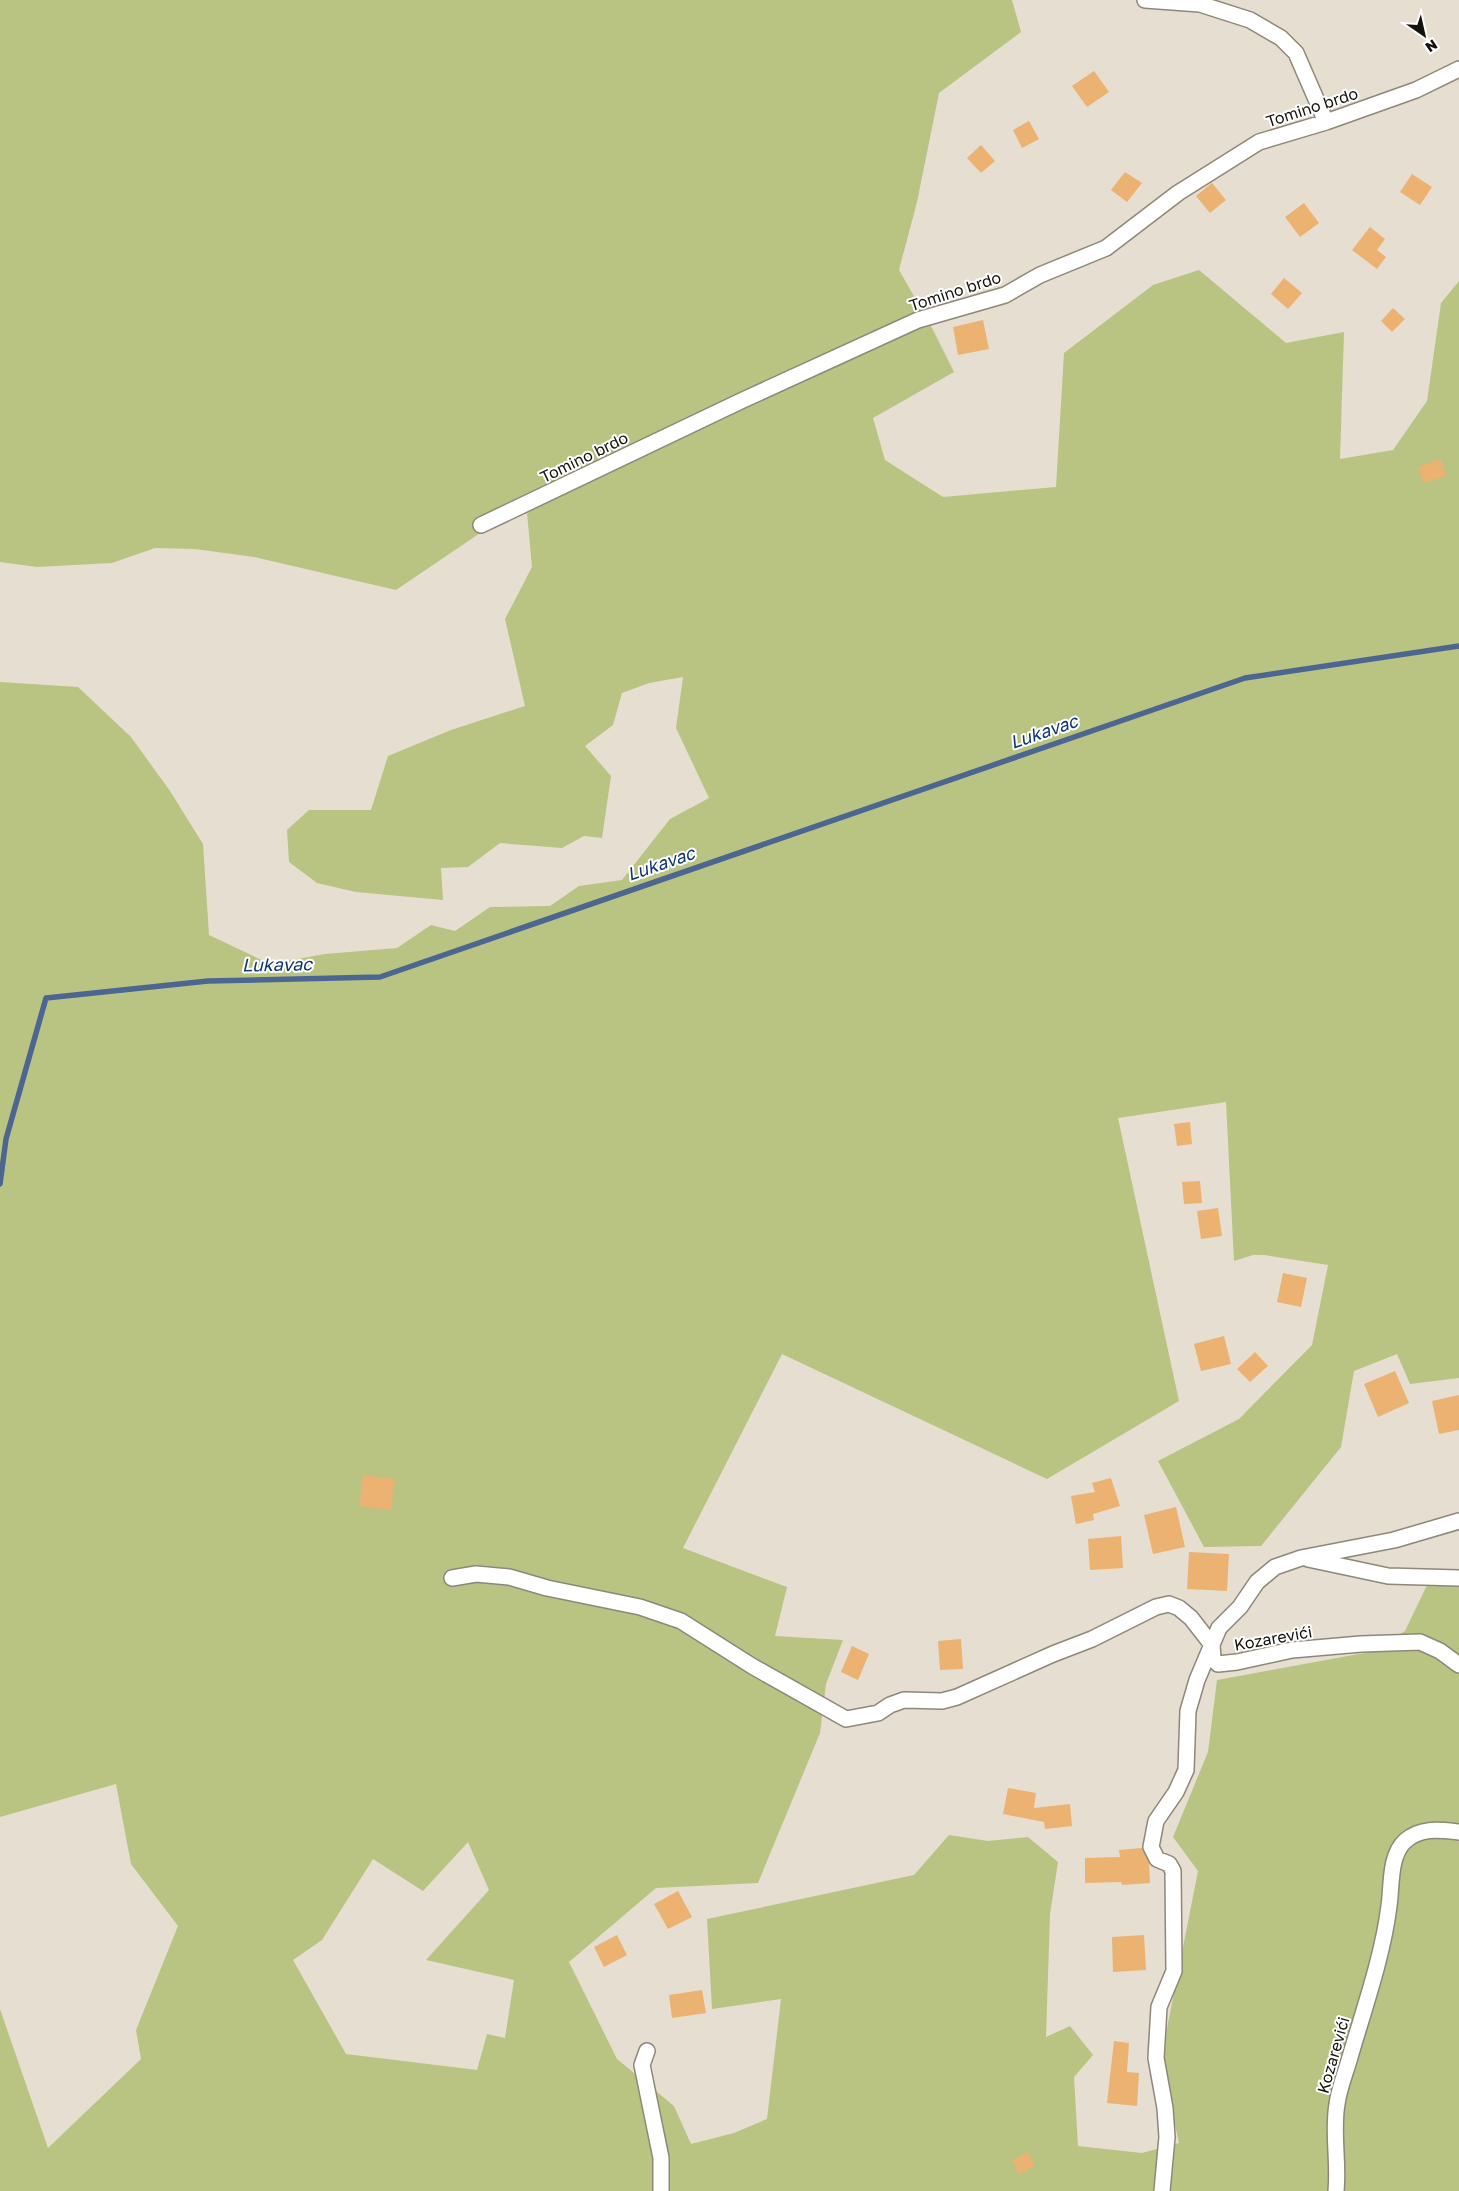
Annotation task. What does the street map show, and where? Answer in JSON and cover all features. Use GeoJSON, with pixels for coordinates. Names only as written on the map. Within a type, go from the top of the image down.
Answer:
{"type":"FeatureCollection","features":[{"type":"Feature","properties":{"kind":"street"},"geometry":{"type":"LineString","coordinates":[[1145,0],[1200,4],[1250,20],[1281,38],[1296,53],[1326,122]]}},
{"type":"Feature","properties":{"kind":"street","name":"Tomino brdo"},"geometry":{"type":"LineString","coordinates":[[481,525],[742,400],[918,320],[1005,296],[1040,275],[1106,248],[1178,193],[1259,142],[1326,122],[1416,90],[1459,70]]}},
{"type":"Feature","properties":{"kind":"street","name":"Kozarevići"},"geometry":{"type":"LineString","coordinates":[[1459,1521],[1394,1540],[1302,1558],[1275,1567],[1257,1582],[1240,1607],[1219,1628],[1212,1645],[1213,1658],[1218,1664],[1237,1662],[1292,1650],[1361,1644],[1420,1642],[1440,1651],[1459,1665]]}},
{"type":"Feature","properties":{"kind":"street"},"geometry":{"type":"LineString","coordinates":[[1302,1558],[1388,1576],[1459,1578]]}},
{"type":"Feature","properties":{"kind":"street"},"geometry":{"type":"LineString","coordinates":[[452,1578],[476,1574],[509,1577],[547,1588],[640,1606],[681,1621],[752,1666],[846,1719],[878,1713],[890,1705],[904,1700],[942,1701],[957,1697],[1053,1654],[1092,1639],[1156,1607],[1169,1604],[1180,1608],[1191,1618],[1212,1645],[1197,1680],[1188,1711],[1186,1770],[1176,1792],[1156,1821],[1151,1846],[1157,1859],[1168,1864],[1173,1871],[1174,1971],[1159,2007],[1156,2058],[1165,2108],[1167,2137],[1162,2191]]}},
{"type":"Feature","properties":{"kind":"street","name":"Kozarevići"},"geometry":{"type":"LineString","coordinates":[[1336,2191],[1338,2173],[1334,2139],[1337,2104],[1374,1973],[1389,1908],[1393,1863],[1404,1842],[1419,1832],[1439,1830],[1459,1832]]}},
{"type":"Feature","properties":{"kind":"street"},"geometry":{"type":"LineString","coordinates":[[646,2051],[642,2065],[661,2158],[661,2191]]}},
{"type":"Feature","properties":{"kind":"green space"},"geometry":{"type":"Polygon","coordinates":[[[0,0],[1012,0],[1021,32],[939,93],[917,202],[899,270],[931,326],[954,372],[873,418],[885,460],[943,497],[1056,487],[1064,353],[1153,285],[1199,270],[1286,343],[1344,332],[1340,459],[1393,450],[1427,401],[1441,303],[1459,281],[1459,1378],[1410,1384],[1397,1354],[1354,1371],[1341,1447],[1261,1546],[1204,1547],[1158,1461],[1239,1419],[1312,1345],[1328,1265],[1264,1255],[1253,1255],[1234,1261],[1226,1102],[1118,1118],[1179,1401],[1047,1479],[782,1354],[683,1548],[787,1587],[775,1636],[843,1640],[826,1684],[820,1733],[758,1883],[656,1888],[569,1962],[617,2059],[674,2106],[691,2144],[734,2133],[767,2119],[781,1999],[712,2009],[707,1919],[914,1875],[949,1835],[988,1841],[1028,1837],[1058,1862],[1050,1914],[1046,2037],[1070,2026],[1093,2055],[1074,2077],[1078,2146],[1142,2153],[1179,2143],[1161,2059],[1198,1871],[1173,1837],[1208,1752],[1217,1680],[1375,1651],[1405,1631],[1429,1581],[1459,1580],[1459,2191],[0,2191],[0,2009],[48,2148],[141,2059],[136,2030],[178,1926],[131,1864],[116,1784],[0,1817],[0,682],[78,687],[131,737],[170,791],[203,844],[209,935],[270,964],[325,954],[397,948],[431,925],[455,931],[490,907],[550,906],[579,886],[622,880],[670,819],[709,798],[676,728],[683,677],[649,683],[622,693],[613,725],[585,746],[611,776],[602,838],[584,836],[562,848],[500,843],[468,867],[441,868],[443,900],[356,892],[317,883],[289,862],[287,830],[309,810],[371,810],[388,756],[451,730],[525,706],[505,619],[532,567],[526,502],[396,590],[254,557],[195,549],[155,548],[112,563],[37,567],[0,562],[0,0]],[[468,1842],[423,1891],[373,1859],[322,1940],[293,1960],[346,2054],[477,2070],[487,2034],[505,2038],[514,1980],[426,1960],[489,1890],[468,1842]]]}},
{"type":"Feature","properties":{"kind":"building"},"geometry":{"type":"Polygon","coordinates":[[[1094,71],[1109,92],[1087,107],[1072,86],[1094,71]]]}},
{"type":"Feature","properties":{"kind":"building"},"geometry":{"type":"Polygon","coordinates":[[[1029,121],[1039,139],[1022,148],[1013,130],[1029,121]]]}},
{"type":"Feature","properties":{"kind":"building"},"geometry":{"type":"Polygon","coordinates":[[[981,145],[995,161],[981,173],[967,158],[981,145]]]}},
{"type":"Feature","properties":{"kind":"building"},"geometry":{"type":"Polygon","coordinates":[[[1125,172],[1142,183],[1127,202],[1111,190],[1125,172]]]}},
{"type":"Feature","properties":{"kind":"building"},"geometry":{"type":"Polygon","coordinates":[[[1412,174],[1432,187],[1420,205],[1400,192],[1412,174]]]}},
{"type":"Feature","properties":{"kind":"building"},"geometry":{"type":"Polygon","coordinates":[[[1212,183],[1226,200],[1210,213],[1196,196],[1212,183]]]}},
{"type":"Feature","properties":{"kind":"building"},"geometry":{"type":"Polygon","coordinates":[[[1304,203],[1319,223],[1300,237],[1285,217],[1304,203]]]}},
{"type":"Feature","properties":{"kind":"building"},"geometry":{"type":"Polygon","coordinates":[[[1370,227],[1385,239],[1377,250],[1386,257],[1377,269],[1352,250],[1370,227]]]}},
{"type":"Feature","properties":{"kind":"building"},"geometry":{"type":"Polygon","coordinates":[[[1284,278],[1302,293],[1288,309],[1271,294],[1284,278]]]}},
{"type":"Feature","properties":{"kind":"building"},"geometry":{"type":"Polygon","coordinates":[[[1393,308],[1405,319],[1392,332],[1381,321],[1393,308]]]}},
{"type":"Feature","properties":{"kind":"building"},"geometry":{"type":"Polygon","coordinates":[[[983,320],[989,349],[958,355],[953,327],[983,320]]]}},
{"type":"Feature","properties":{"kind":"building"},"geometry":{"type":"Polygon","coordinates":[[[1441,459],[1446,476],[1423,483],[1418,467],[1441,459]]]}},
{"type":"Feature","properties":{"kind":"building"},"geometry":{"type":"Polygon","coordinates":[[[1190,1122],[1192,1144],[1177,1146],[1174,1124],[1190,1122]]]}},
{"type":"Feature","properties":{"kind":"building"},"geometry":{"type":"Polygon","coordinates":[[[1200,1181],[1202,1203],[1184,1204],[1182,1182],[1200,1181]]]}},
{"type":"Feature","properties":{"kind":"building"},"geometry":{"type":"Polygon","coordinates":[[[1218,1208],[1222,1236],[1201,1239],[1197,1211],[1218,1208]]]}},
{"type":"Feature","properties":{"kind":"building"},"geometry":{"type":"Polygon","coordinates":[[[1283,1273],[1307,1278],[1301,1307],[1277,1302],[1283,1273]]]}},
{"type":"Feature","properties":{"kind":"building"},"geometry":{"type":"Polygon","coordinates":[[[1224,1336],[1231,1364],[1201,1371],[1194,1344],[1224,1336]]]}},
{"type":"Feature","properties":{"kind":"building"},"geometry":{"type":"Polygon","coordinates":[[[1255,1352],[1268,1366],[1250,1382],[1237,1369],[1255,1352]]]}},
{"type":"Feature","properties":{"kind":"building"},"geometry":{"type":"Polygon","coordinates":[[[1395,1371],[1409,1403],[1378,1417],[1364,1384],[1395,1371]]]}},
{"type":"Feature","properties":{"kind":"building"},"geometry":{"type":"Polygon","coordinates":[[[1459,1395],[1459,1430],[1439,1434],[1432,1401],[1459,1395]]]}},
{"type":"Feature","properties":{"kind":"building"},"geometry":{"type":"Polygon","coordinates":[[[363,1475],[395,1479],[391,1510],[359,1506],[363,1475]]]}},
{"type":"Feature","properties":{"kind":"building"},"geometry":{"type":"Polygon","coordinates":[[[1111,1478],[1120,1506],[1093,1514],[1094,1520],[1076,1524],[1071,1496],[1095,1492],[1092,1483],[1111,1478]]]}},
{"type":"Feature","properties":{"kind":"building"},"geometry":{"type":"Polygon","coordinates":[[[1176,1507],[1185,1547],[1153,1554],[1144,1515],[1176,1507]]]}},
{"type":"Feature","properties":{"kind":"building"},"geometry":{"type":"Polygon","coordinates":[[[1121,1536],[1123,1568],[1090,1570],[1088,1539],[1121,1536]]]}},
{"type":"Feature","properties":{"kind":"building"},"geometry":{"type":"Polygon","coordinates":[[[1189,1552],[1229,1554],[1227,1591],[1187,1589],[1189,1552]]]}},
{"type":"Feature","properties":{"kind":"building"},"geometry":{"type":"Polygon","coordinates":[[[961,1639],[963,1669],[940,1670],[938,1641],[961,1639]]]}},
{"type":"Feature","properties":{"kind":"building"},"geometry":{"type":"Polygon","coordinates":[[[852,1646],[869,1654],[858,1680],[841,1672],[852,1646]]]}},
{"type":"Feature","properties":{"kind":"building"},"geometry":{"type":"Polygon","coordinates":[[[1008,1788],[1036,1793],[1034,1808],[1070,1804],[1072,1826],[1045,1829],[1044,1822],[1003,1814],[1008,1788]]]}},
{"type":"Feature","properties":{"kind":"building"},"geometry":{"type":"Polygon","coordinates":[[[1142,1848],[1149,1863],[1150,1883],[1122,1885],[1121,1882],[1085,1883],[1085,1858],[1120,1857],[1119,1850],[1142,1848]]]}},
{"type":"Feature","properties":{"kind":"building"},"geometry":{"type":"Polygon","coordinates":[[[678,1891],[692,1917],[668,1929],[654,1904],[678,1891]]]}},
{"type":"Feature","properties":{"kind":"building"},"geometry":{"type":"Polygon","coordinates":[[[617,1935],[627,1955],[604,1967],[594,1947],[617,1935]]]}},
{"type":"Feature","properties":{"kind":"building"},"geometry":{"type":"Polygon","coordinates":[[[1144,1935],[1146,1970],[1113,1972],[1112,1937],[1144,1935]]]}},
{"type":"Feature","properties":{"kind":"building"},"geometry":{"type":"Polygon","coordinates":[[[702,1990],[706,2013],[672,2018],[669,1995],[702,1990]]]}},
{"type":"Feature","properties":{"kind":"building"},"geometry":{"type":"Polygon","coordinates":[[[1114,2041],[1129,2043],[1127,2072],[1139,2073],[1137,2106],[1107,2103],[1114,2041]]]}},
{"type":"Feature","properties":{"kind":"building"},"geometry":{"type":"Polygon","coordinates":[[[1028,2152],[1035,2166],[1019,2174],[1012,2160],[1028,2152]]]}},
{"type":"Feature","properties":{"kind":"waterway","name":"Lukavac"},"geometry":{"type":"LineString","coordinates":[[0,1184],[6,1139],[46,998],[208,981],[380,977],[1245,678],[1459,646]]}}]}
